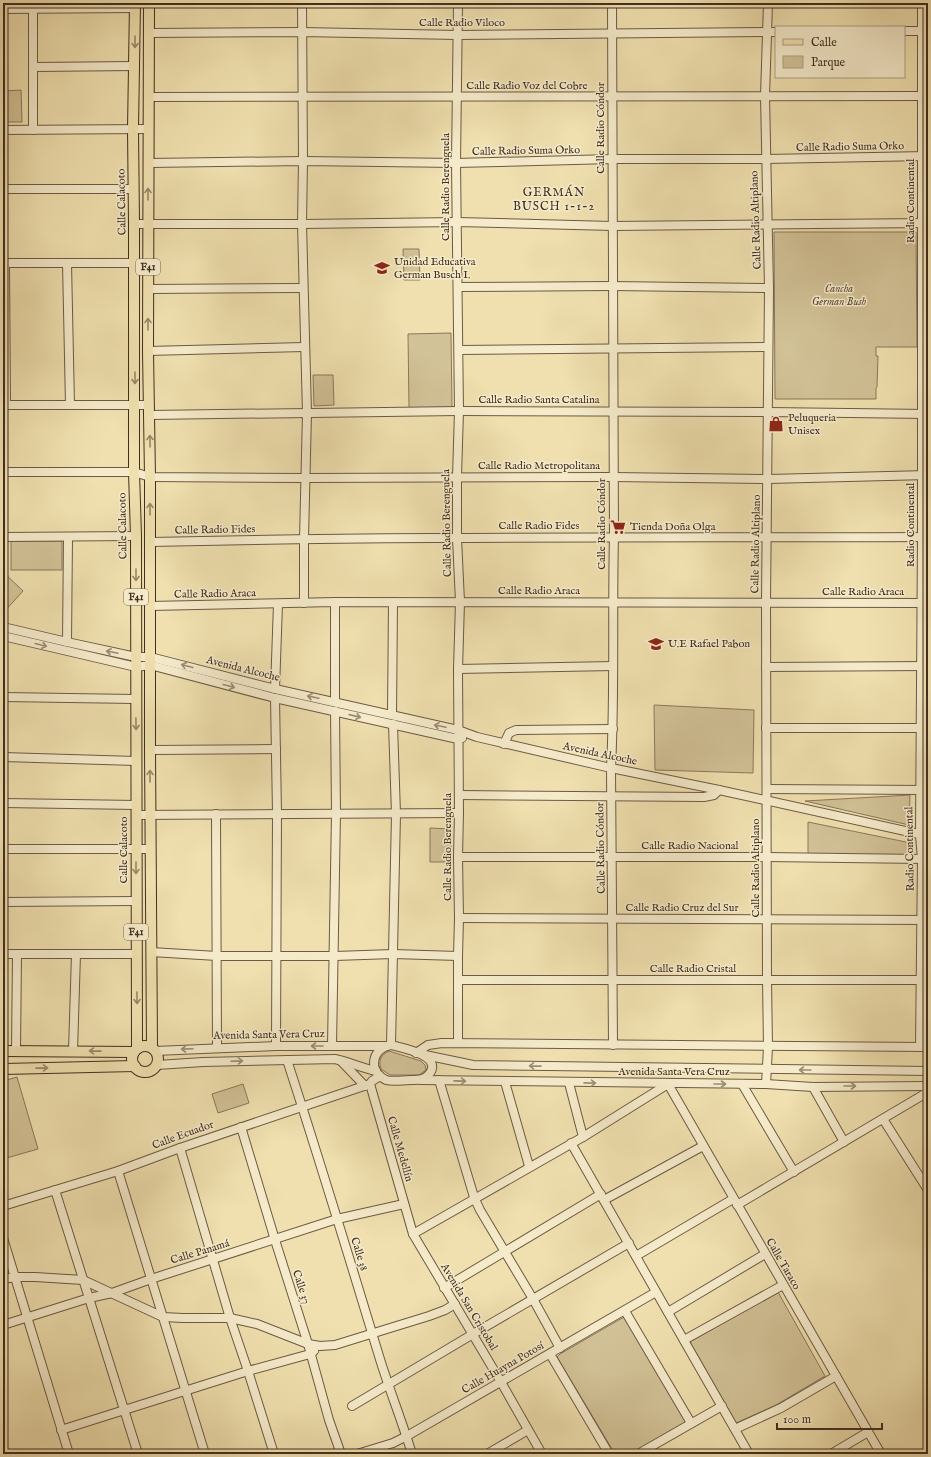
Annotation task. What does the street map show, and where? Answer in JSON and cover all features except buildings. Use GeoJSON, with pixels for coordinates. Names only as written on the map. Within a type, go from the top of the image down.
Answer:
{"type":"FeatureCollection","features":[{"type":"Feature","properties":{"kind":"main road","name":"F41"},"geometry":{"type":"LineString","coordinates":[[149,3],[148,351],[151,542],[150,849],[153,1049]]}},
{"type":"Feature","properties":{"kind":"main road","name":"Calle Calacoto"},"geometry":{"type":"LineString","coordinates":[[135,5],[133,129],[134,472],[136,536],[135,699],[137,810],[136,1050]]}},
{"type":"Feature","properties":{"kind":"main road"},"geometry":{"type":"LineString","coordinates":[[3,1051],[136,1050],[147,1046],[153,1049],[158,1060],[157,1065],[144,1071],[136,1066],[3,1068]]}},
{"type":"Feature","properties":{"kind":"main road"},"geometry":{"type":"LineString","coordinates":[[136,1050],[133,1057],[136,1066]]}},
{"type":"Feature","properties":{"kind":"street"},"geometry":{"type":"LineString","coordinates":[[302,3],[302,224],[304,346],[307,413],[304,603]]}},
{"type":"Feature","properties":{"kind":"street","name":"Calle Radio Berenguela"},"geometry":{"type":"LineString","coordinates":[[458,3],[456,163],[459,350],[457,538],[460,602],[458,669],[458,1043]]}},
{"type":"Feature","properties":{"kind":"street","name":"Calle Radio Cóndor"},"geometry":{"type":"LineString","coordinates":[[612,3],[612,347],[614,537],[612,603],[613,729],[611,768],[614,980],[613,1045]]}},
{"type":"Feature","properties":{"kind":"street","name":"Calle Radio Altiplano"},"geometry":{"type":"LineString","coordinates":[[766,1084],[768,1047],[766,602],[769,288],[765,159],[765,96],[768,3]]}},
{"type":"Feature","properties":{"kind":"street","name":"Radio Continental"},"geometry":{"type":"LineString","coordinates":[[922,3],[925,31],[925,603],[924,836],[922,859],[925,919],[924,1047]]}},
{"type":"Feature","properties":{"kind":"street"},"geometry":{"type":"LineString","coordinates":[[3,9],[135,5]]}},
{"type":"Feature","properties":{"kind":"street"},"geometry":{"type":"LineString","coordinates":[[33,9],[33,130]]}},
{"type":"Feature","properties":{"kind":"street"},"geometry":{"type":"LineString","coordinates":[[905,31],[925,31]]}},
{"type":"Feature","properties":{"kind":"street","name":"Calle Radio Viloco"},"geometry":{"type":"LineString","coordinates":[[149,33],[302,32],[458,35],[775,32]]}},
{"type":"Feature","properties":{"kind":"street"},"geometry":{"type":"LineString","coordinates":[[33,67],[135,66]]}},
{"type":"Feature","properties":{"kind":"street","name":"Calle Radio Voz del Cobre"},"geometry":{"type":"LineString","coordinates":[[149,97],[925,96]]}},
{"type":"Feature","properties":{"kind":"street"},"geometry":{"type":"LineString","coordinates":[[3,130],[148,129]]}},
{"type":"Feature","properties":{"kind":"street","name":"Calle Radio Suma Orko"},"geometry":{"type":"LineString","coordinates":[[148,163],[303,161],[456,163],[613,159],[765,159],[925,156]]}},
{"type":"Feature","properties":{"kind":"street"},"geometry":{"type":"LineString","coordinates":[[3,189],[134,189]]}},
{"type":"Feature","properties":{"kind":"street"},"geometry":{"type":"LineString","coordinates":[[134,224],[457,222],[612,226],[767,223],[925,223]]}},
{"type":"Feature","properties":{"kind":"street"},"geometry":{"type":"LineString","coordinates":[[4,405],[4,262],[134,262]]}},
{"type":"Feature","properties":{"kind":"street"},"geometry":{"type":"LineString","coordinates":[[67,263],[70,405]]}},
{"type":"Feature","properties":{"kind":"street"},"geometry":{"type":"LineString","coordinates":[[458,288],[612,286],[769,288]]}},
{"type":"Feature","properties":{"kind":"street"},"geometry":{"type":"LineString","coordinates":[[148,289],[303,288]]}},
{"type":"Feature","properties":{"kind":"street"},"geometry":{"type":"LineString","coordinates":[[148,351],[304,346]]}},
{"type":"Feature","properties":{"kind":"street"},"geometry":{"type":"LineString","coordinates":[[459,350],[768,346]]}},
{"type":"Feature","properties":{"kind":"street","name":"Calle Radio Santa Catalina"},"geometry":{"type":"LineString","coordinates":[[4,405],[135,405],[149,410],[307,413],[613,411],[925,414]]}},
{"type":"Feature","properties":{"kind":"street","name":"Calle Radio Metropolitana"},"geometry":{"type":"LineString","coordinates":[[3,472],[134,472],[150,477],[305,478],[613,477],[768,479],[925,475]]}},
{"type":"Feature","properties":{"kind":"street"},"geometry":{"type":"LineString","coordinates":[[3,537],[136,536]]}},
{"type":"Feature","properties":{"kind":"street"},"geometry":{"type":"LineString","coordinates":[[67,642],[68,537]]}},
{"type":"Feature","properties":{"kind":"street","name":"Calle Radio Fides"},"geometry":{"type":"LineString","coordinates":[[151,542],[457,538],[925,537]]}},
{"type":"Feature","properties":{"kind":"street"},"geometry":{"type":"LineString","coordinates":[[335,602],[335,702]]}},
{"type":"Feature","properties":{"kind":"street","name":"Calle Radio Araca"},"geometry":{"type":"LineString","coordinates":[[150,606],[335,602],[925,603]]}},
{"type":"Feature","properties":{"kind":"street"},"geometry":{"type":"LineString","coordinates":[[392,715],[393,602]]}},
{"type":"Feature","properties":{"kind":"street"},"geometry":{"type":"LineString","coordinates":[[276,1046],[277,813],[275,693],[278,604]]}},
{"type":"Feature","properties":{"kind":"street","name":"Avenida Alcoche"},"geometry":{"type":"LineString","coordinates":[[3,627],[67,642],[136,662]]}},
{"type":"Feature","properties":{"kind":"street","name":"Avenida Alcoche"},"geometry":{"type":"LineString","coordinates":[[3,636],[136,662],[150,661],[275,693],[335,711],[458,739],[477,737]]}},
{"type":"Feature","properties":{"kind":"street"},"geometry":{"type":"LineString","coordinates":[[458,669],[613,666]]}},
{"type":"Feature","properties":{"kind":"street"},"geometry":{"type":"LineString","coordinates":[[766,667],[924,666]]}},
{"type":"Feature","properties":{"kind":"street","name":"Avenida Alcoche"},"geometry":{"type":"LineString","coordinates":[[275,693],[335,702],[458,730],[504,744],[767,800]]}},
{"type":"Feature","properties":{"kind":"street"},"geometry":{"type":"LineString","coordinates":[[3,697],[135,699]]}},
{"type":"Feature","properties":{"kind":"street"},"geometry":{"type":"LineString","coordinates":[[332,1046],[335,956],[335,711]]}},
{"type":"Feature","properties":{"kind":"street"},"geometry":{"type":"LineString","coordinates":[[378,1073],[374,1057],[378,1051],[388,1046],[393,954],[396,814],[393,724]]}},
{"type":"Feature","properties":{"kind":"street"},"geometry":{"type":"LineString","coordinates":[[766,728],[924,728]]}},
{"type":"Feature","properties":{"kind":"street"},"geometry":{"type":"LineString","coordinates":[[504,744],[509,733],[516,730],[613,729]]}},
{"type":"Feature","properties":{"kind":"street"},"geometry":{"type":"LineString","coordinates":[[150,750],[276,749]]}},
{"type":"Feature","properties":{"kind":"street"},"geometry":{"type":"LineString","coordinates":[[3,757],[136,761]]}},
{"type":"Feature","properties":{"kind":"street"},"geometry":{"type":"LineString","coordinates":[[767,789],[924,791]]}},
{"type":"Feature","properties":{"kind":"street"},"geometry":{"type":"LineString","coordinates":[[459,795],[704,797],[714,795],[719,790]]}},
{"type":"Feature","properties":{"kind":"street"},"geometry":{"type":"LineString","coordinates":[[767,800],[924,836]]}},
{"type":"Feature","properties":{"kind":"street"},"geometry":{"type":"LineString","coordinates":[[3,803],[137,810],[150,815],[459,813]]}},
{"type":"Feature","properties":{"kind":"street"},"geometry":{"type":"LineString","coordinates":[[216,814],[217,1048]]}},
{"type":"Feature","properties":{"kind":"street"},"geometry":{"type":"LineString","coordinates":[[3,849],[150,849]]}},
{"type":"Feature","properties":{"kind":"street","name":"Calle Radio Nacional"},"geometry":{"type":"LineString","coordinates":[[458,857],[766,857],[922,859]]}},
{"type":"Feature","properties":{"kind":"street"},"geometry":{"type":"LineString","coordinates":[[3,902],[136,901]]}},
{"type":"Feature","properties":{"kind":"street","name":"Calle Radio Cruz del Sur"},"geometry":{"type":"LineString","coordinates":[[459,918],[925,919]]}},
{"type":"Feature","properties":{"kind":"street"},"geometry":{"type":"LineString","coordinates":[[151,952],[217,956],[335,956],[393,954],[458,956]]}},
{"type":"Feature","properties":{"kind":"street"},"geometry":{"type":"LineString","coordinates":[[3,954],[136,954]]}},
{"type":"Feature","properties":{"kind":"street"},"geometry":{"type":"LineString","coordinates":[[16,1051],[17,954]]}},
{"type":"Feature","properties":{"kind":"street"},"geometry":{"type":"LineString","coordinates":[[73,1051],[76,954]]}},
{"type":"Feature","properties":{"kind":"street","name":"Calle Radio Cristal"},"geometry":{"type":"LineString","coordinates":[[458,980],[925,980]]}},
{"type":"Feature","properties":{"kind":"street"},"geometry":{"type":"LineString","coordinates":[[421,1080],[432,1071],[431,1062],[421,1054],[428,1044],[924,1047]]}},
{"type":"Feature","properties":{"kind":"street","name":"Avenida Santa Vera Cruz"},"geometry":{"type":"LineString","coordinates":[[153,1049],[276,1046],[388,1046],[473,1065],[928,1071]]}},
{"type":"Feature","properties":{"kind":"street"},"geometry":{"type":"LineString","coordinates":[[157,1065],[335,1059],[378,1073]]}},
{"type":"Feature","properties":{"kind":"street","name":"Calle 38"},"geometry":{"type":"LineString","coordinates":[[287,1060],[303,1106],[388,1386],[412,1454]]}},
{"type":"Feature","properties":{"kind":"street"},"geometry":{"type":"LineString","coordinates":[[341,1061],[368,1085],[378,1073]]}},
{"type":"Feature","properties":{"kind":"street","name":"Avenida Santa Vera Cruz"},"geometry":{"type":"LineString","coordinates":[[378,1073],[390,1081],[440,1080],[569,1083],[928,1086]]}},
{"type":"Feature","properties":{"kind":"street"},"geometry":{"type":"LineString","coordinates":[[440,1080],[474,1197],[480,1210],[533,1298],[560,1348]]}},
{"type":"Feature","properties":{"kind":"street"},"geometry":{"type":"LineString","coordinates":[[505,1082],[529,1166]]}},
{"type":"Feature","properties":{"kind":"street"},"geometry":{"type":"LineString","coordinates":[[569,1083],[583,1137]]}},
{"type":"Feature","properties":{"kind":"street"},"geometry":{"type":"LineString","coordinates":[[412,1234],[474,1197],[583,1137],[668,1084]]}},
{"type":"Feature","properties":{"kind":"street","name":"Calle Taraco"},"geometry":{"type":"LineString","coordinates":[[668,1084],[881,1454]]}},
{"type":"Feature","properties":{"kind":"street"},"geometry":{"type":"LineString","coordinates":[[742,1084],[794,1172]]}},
{"type":"Feature","properties":{"kind":"street","name":"Calle Ecuador"},"geometry":{"type":"LineString","coordinates":[[3,1206],[118,1171],[241,1127],[368,1085]]}},
{"type":"Feature","properties":{"kind":"street","name":"Calle Medellín"},"geometry":{"type":"LineString","coordinates":[[368,1085],[412,1234]]}},
{"type":"Feature","properties":{"kind":"street"},"geometry":{"type":"LineString","coordinates":[[813,1086],[844,1142]]}},
{"type":"Feature","properties":{"kind":"street"},"geometry":{"type":"LineString","coordinates":[[636,1256],[735,1202],[794,1172],[928,1092]]}},
{"type":"Feature","properties":{"kind":"street"},"geometry":{"type":"LineString","coordinates":[[883,1119],[928,1190]]}},
{"type":"Feature","properties":{"kind":"street","name":"Calle 37"},"geometry":{"type":"LineString","coordinates":[[241,1127],[308,1344],[329,1420],[341,1454]]}},
{"type":"Feature","properties":{"kind":"street"},"geometry":{"type":"LineString","coordinates":[[571,1143],[735,1428],[747,1453]]}},
{"type":"Feature","properties":{"kind":"street"},"geometry":{"type":"LineString","coordinates":[[444,1288],[504,1251],[602,1197],[703,1146]]}},
{"type":"Feature","properties":{"kind":"street"},"geometry":{"type":"LineString","coordinates":[[180,1148],[230,1318],[274,1454]]}},
{"type":"Feature","properties":{"kind":"street"},"geometry":{"type":"LineString","coordinates":[[118,1171],[205,1454]]}},
{"type":"Feature","properties":{"kind":"street"},"geometry":{"type":"LineString","coordinates":[[55,1190],[138,1454]]}},
{"type":"Feature","properties":{"kind":"street","name":"Calle Panamá"},"geometry":{"type":"LineString","coordinates":[[3,1325],[89,1298],[112,1293],[337,1219],[404,1204]]}},
{"type":"Feature","properties":{"kind":"street","name":"Avenida San Cristobal"},"geometry":{"type":"LineString","coordinates":[[412,1234],[473,1334],[542,1454]]}},
{"type":"Feature","properties":{"kind":"street"},"geometry":{"type":"LineString","coordinates":[[3,1238],[69,1454]]}},
{"type":"Feature","properties":{"kind":"street"},"geometry":{"type":"LineString","coordinates":[[352,1406],[388,1386],[533,1298],[629,1243]]}},
{"type":"Feature","properties":{"kind":"street"},"geometry":{"type":"LineString","coordinates":[[668,1312],[765,1254]]}},
{"type":"Feature","properties":{"kind":"street"},"geometry":{"type":"LineString","coordinates":[[3,1279],[16,1277],[83,1280],[163,1316],[183,1318],[230,1318],[257,1324],[308,1344],[320,1346],[335,1345],[429,1316],[445,1310],[455,1304]]}},
{"type":"Feature","properties":{"kind":"street"},"geometry":{"type":"LineString","coordinates":[[684,1340],[783,1285]]}},
{"type":"Feature","properties":{"kind":"street","name":"Calle Huayna Potosí"},"geometry":{"type":"LineString","coordinates":[[357,1454],[393,1443],[406,1436],[656,1292]]}},
{"type":"Feature","properties":{"kind":"street"},"geometry":{"type":"LineString","coordinates":[[624,1311],[691,1423]]}},
{"type":"Feature","properties":{"kind":"street"},"geometry":{"type":"LineString","coordinates":[[61,1430],[248,1371],[310,1354],[320,1346]]}},
{"type":"Feature","properties":{"kind":"street"},"geometry":{"type":"LineString","coordinates":[[550,1354],[609,1454]]}},
{"type":"Feature","properties":{"kind":"street"},"geometry":{"type":"LineString","coordinates":[[735,1428],[781,1408],[836,1376]]}},
{"type":"Feature","properties":{"kind":"street"},"geometry":{"type":"LineString","coordinates":[[638,1454],[722,1406]]}},
{"type":"Feature","properties":{"kind":"street"},"geometry":{"type":"LineString","coordinates":[[488,1454],[528,1430]]}},
{"type":"Feature","properties":{"kind":"street"},"geometry":{"type":"LineString","coordinates":[[831,1454],[868,1432]]}},
{"type":"Feature","properties":{"kind":"green space"},"geometry":{"type":"Polygon","coordinates":[[[21,90],[22,122],[5,122],[4,91],[21,90]]]}},
{"type":"Feature","properties":{"kind":"green space","name":"Cancha German Bush"},"geometry":{"type":"Polygon","coordinates":[[[774,232],[916,232],[917,347],[876,347],[876,356],[878,356],[876,399],[775,399],[774,232]]]}},
{"type":"Feature","properties":{"kind":"green space"},"geometry":{"type":"Polygon","coordinates":[[[403,249],[419,249],[420,280],[404,280],[403,249]]]}},
{"type":"Feature","properties":{"kind":"green space"},"geometry":{"type":"Polygon","coordinates":[[[451,333],[452,408],[409,408],[408,334],[451,333]]]}},
{"type":"Feature","properties":{"kind":"green space"},"geometry":{"type":"Polygon","coordinates":[[[313,375],[333,375],[334,405],[314,406],[313,375]]]}},
{"type":"Feature","properties":{"kind":"green space"},"geometry":{"type":"Polygon","coordinates":[[[11,541],[62,541],[62,570],[11,570],[11,541]]]}},
{"type":"Feature","properties":{"kind":"green space"},"geometry":{"type":"Polygon","coordinates":[[[3,572],[23,591],[3,613],[3,572]]]}},
{"type":"Feature","properties":{"kind":"green space"},"geometry":{"type":"Polygon","coordinates":[[[654,705],[754,710],[753,773],[655,770],[654,705]]]}},
{"type":"Feature","properties":{"kind":"green space"},"geometry":{"type":"Polygon","coordinates":[[[910,795],[909,825],[805,801],[910,795]]]}},
{"type":"Feature","properties":{"kind":"green space"},"geometry":{"type":"Polygon","coordinates":[[[808,822],[911,843],[911,855],[808,856],[808,822]]]}},
{"type":"Feature","properties":{"kind":"green space"},"geometry":{"type":"Polygon","coordinates":[[[430,828],[451,829],[451,862],[430,862],[430,828]]]}},
{"type":"Feature","properties":{"kind":"green space"},"geometry":{"type":"Polygon","coordinates":[[[389,1051],[421,1061],[425,1065],[426,1070],[419,1075],[390,1075],[381,1069],[380,1063],[382,1056],[389,1051]]]}},
{"type":"Feature","properties":{"kind":"green space"},"geometry":{"type":"Polygon","coordinates":[[[17,1077],[38,1149],[3,1159],[3,1081],[17,1077]]]}},
{"type":"Feature","properties":{"kind":"green space"},"geometry":{"type":"Polygon","coordinates":[[[243,1084],[249,1103],[218,1113],[212,1094],[243,1084]]]}},
{"type":"Feature","properties":{"kind":"green space"},"geometry":{"type":"Polygon","coordinates":[[[778,1292],[825,1376],[776,1405],[736,1423],[690,1342],[778,1292]]]}},
{"type":"Feature","properties":{"kind":"green space"},"geometry":{"type":"Polygon","coordinates":[[[624,1317],[687,1422],[631,1454],[615,1454],[557,1357],[624,1317]]]}},
{"type":"Feature","properties":{"kind":"place","name":"Unidad Educativa German Busch I."},"geometry":{"type":"Point","coordinates":[382,268]}},
{"type":"Feature","properties":{"kind":"place","name":"Peluqueria Unisex"},"geometry":{"type":"Point","coordinates":[776,424]}},
{"type":"Feature","properties":{"kind":"place","name":"Tienda Doña Olga"},"geometry":{"type":"Point","coordinates":[618,527]}},
{"type":"Feature","properties":{"kind":"place","name":"U.E Rafael Pabon"},"geometry":{"type":"Point","coordinates":[656,644]}},
{"type":"Feature","properties":{"kind":"district","name":"GERMÁN BUSCH 1-1-2"},"geometry":{"type":"Point","coordinates":[554,199]}}]}
